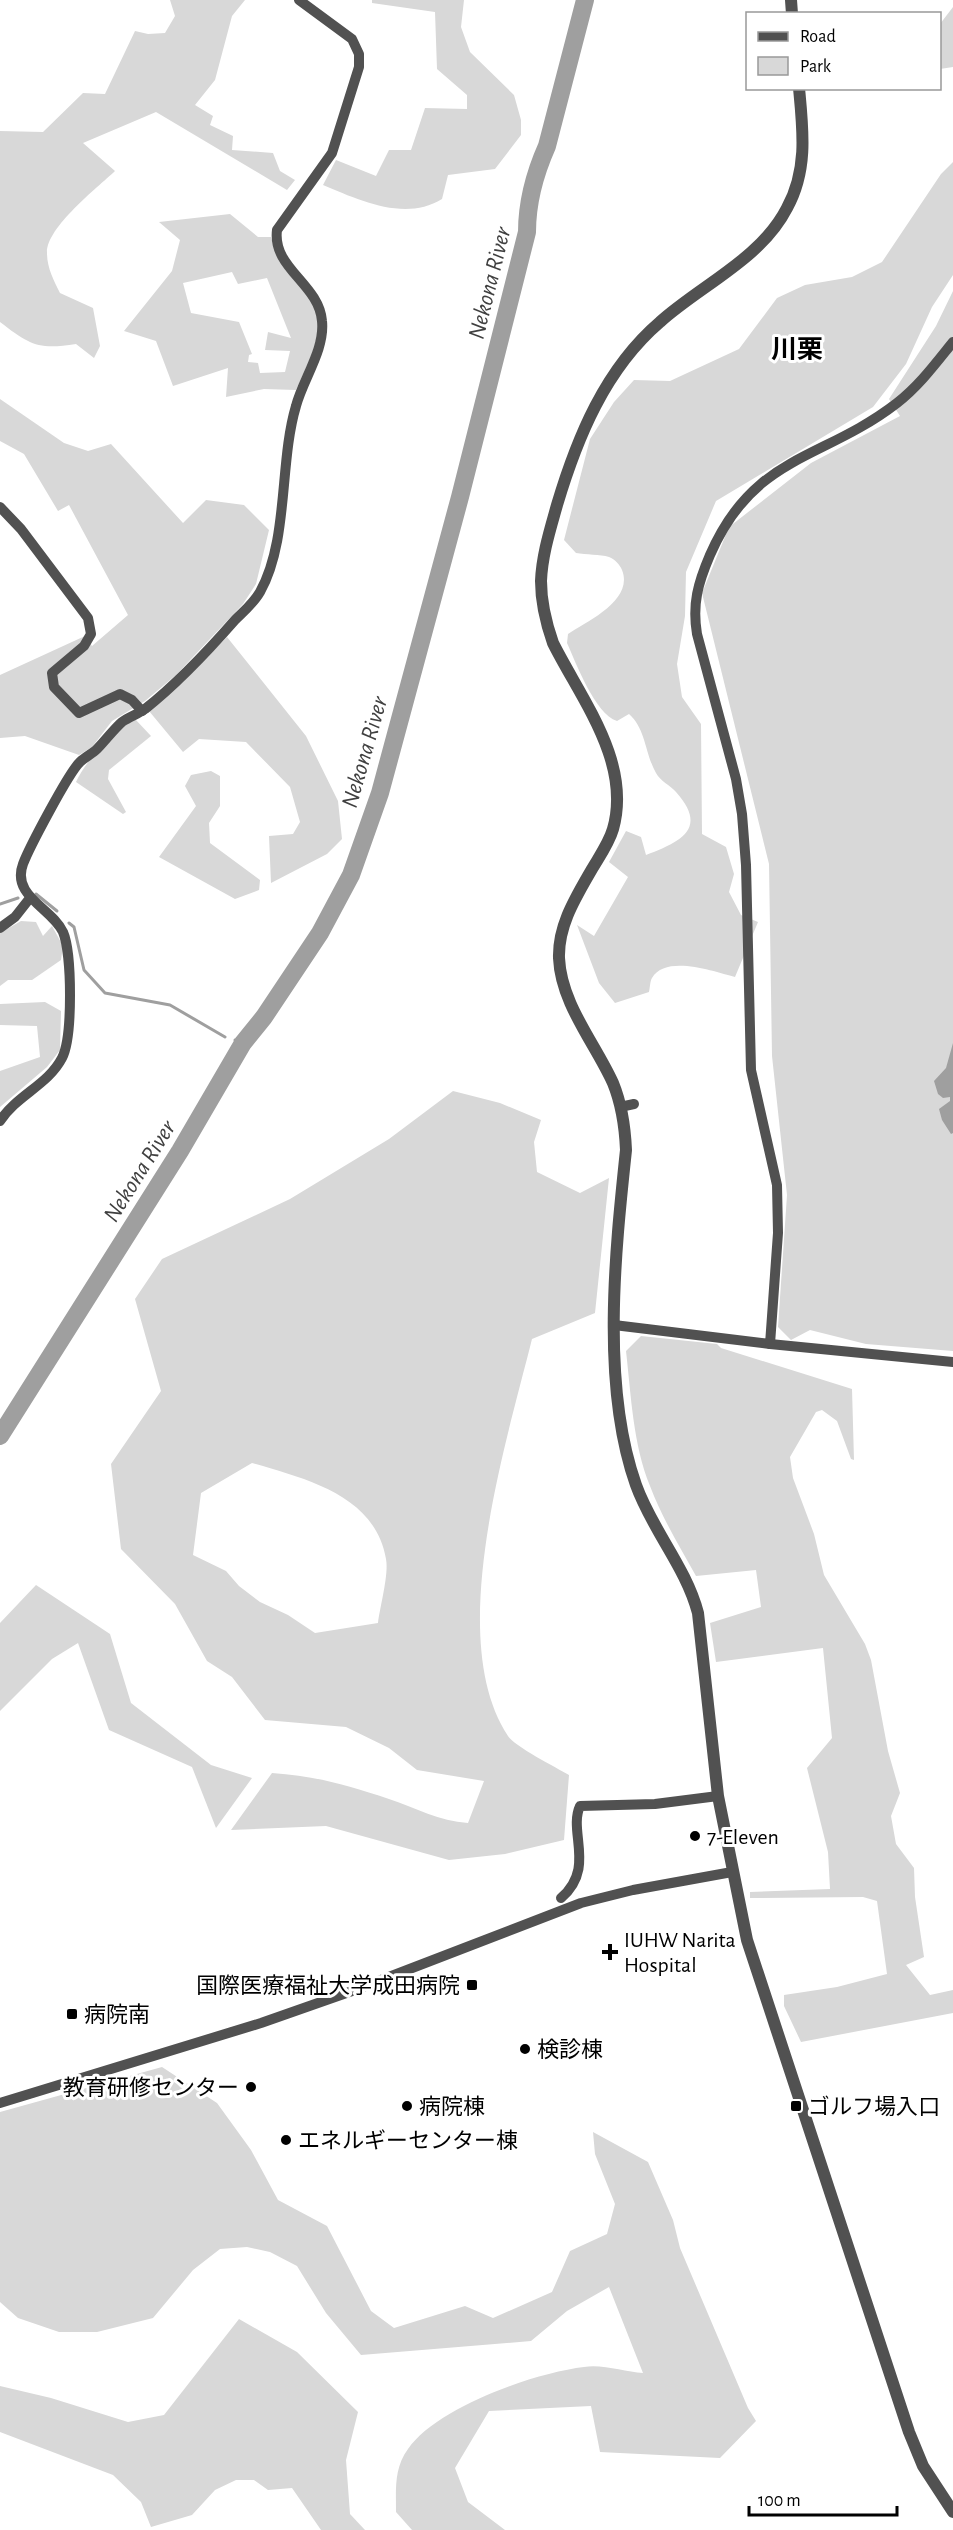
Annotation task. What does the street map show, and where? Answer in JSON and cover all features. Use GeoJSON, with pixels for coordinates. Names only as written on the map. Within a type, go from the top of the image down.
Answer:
{"type":"FeatureCollection","features":[{"type":"Feature","properties":{"kind":"street"},"geometry":{"type":"LineString","coordinates":[[0,1121],[17,1100],[51,1074],[63,1056],[68,1035],[68,947],[56,921],[30,898],[22,883],[22,866],[78,763],[95,751],[123,721],[142,711],[201,659],[260,592],[271,560],[295,410],[322,335],[319,303],[283,259],[279,251],[277,230],[332,153],[359,71],[359,54],[352,39],[299,0]]}},
{"type":"Feature","properties":{"kind":"street"},"geometry":{"type":"LineString","coordinates":[[799,90],[802,158],[798,183],[786,211],[758,245],[661,320],[638,342],[620,366],[592,412],[565,479],[543,562],[542,592],[547,626],[553,643],[610,754],[616,785],[612,831],[568,914],[559,959],[568,993],[612,1083],[620,1107],[626,1150],[614,1325],[617,1403],[631,1468],[647,1511],[688,1584],[698,1612],[718,1796],[732,1872],[759,1984],[808,2122],[909,2432],[923,2466],[953,2512]]}},
{"type":"Feature","properties":{"kind":"street"},"geometry":{"type":"LineString","coordinates":[[770,1344],[778,1233],[777,1185],[751,1070],[746,865],[742,814],[736,779],[697,634],[694,612],[695,593],[723,526],[741,502],[763,480],[896,404],[914,390],[953,342]]}},
{"type":"Feature","properties":{"kind":"street"},"geometry":{"type":"LineString","coordinates":[[0,507],[21,529],[88,618],[91,634],[84,646],[52,673],[54,687],[79,713],[120,694],[132,700],[142,711]]}},
{"type":"Feature","properties":{"kind":"street"},"geometry":{"type":"LineString","coordinates":[[0,928],[15,917],[30,898]]}},
{"type":"Feature","properties":{"kind":"street"},"geometry":{"type":"LineString","coordinates":[[620,1107],[634,1104]]}},
{"type":"Feature","properties":{"kind":"street"},"geometry":{"type":"LineString","coordinates":[[614,1325],[770,1344],[953,1362]]}},
{"type":"Feature","properties":{"kind":"street"},"geometry":{"type":"LineString","coordinates":[[561,1898],[572,1885],[578,1866],[580,1806],[655,1804],[718,1796]]}},
{"type":"Feature","properties":{"kind":"street"},"geometry":{"type":"LineString","coordinates":[[0,2103],[261,2023],[355,1990],[581,1904],[633,1890],[732,1872]]}},
{"type":"Feature","properties":{"kind":"green space"},"geometry":{"type":"Polygon","coordinates":[[[170,0],[245,0],[232,16],[215,80],[195,105],[213,116],[210,125],[233,136],[232,150],[273,153],[280,171],[295,180],[287,190],[156,112],[83,143],[115,171],[63,221],[49,243],[47,259],[60,293],[93,308],[100,346],[94,358],[76,344],[43,346],[27,341],[0,322],[0,131],[43,132],[83,93],[105,94],[135,31],[148,34],[165,33],[175,16],[170,0]]]}},
{"type":"Feature","properties":{"kind":"green space"},"geometry":{"type":"Polygon","coordinates":[[[372,0],[464,0],[461,27],[470,52],[514,95],[521,120],[521,135],[495,169],[448,175],[442,199],[428,206],[398,209],[382,206],[323,185],[336,160],[376,176],[389,150],[411,150],[425,108],[467,109],[467,95],[437,69],[435,12],[372,3],[372,0]]]}},
{"type":"Feature","properties":{"kind":"green space"},"geometry":{"type":"Polygon","coordinates":[[[953,7],[953,67],[941,69],[941,23],[953,7]]]}},
{"type":"Feature","properties":{"kind":"green space"},"geometry":{"type":"Polygon","coordinates":[[[953,162],[953,275],[932,307],[906,364],[873,407],[716,501],[686,572],[685,616],[677,664],[682,697],[701,724],[702,834],[726,847],[734,874],[729,892],[741,915],[758,922],[735,977],[691,967],[668,967],[659,971],[652,978],[649,992],[615,1003],[599,983],[577,925],[594,936],[628,877],[609,862],[626,831],[641,837],[646,855],[679,839],[690,825],[690,816],[686,805],[676,792],[656,773],[635,720],[629,714],[617,721],[601,709],[581,675],[567,643],[568,634],[597,616],[615,600],[624,581],[621,568],[613,559],[601,555],[576,553],[564,540],[590,439],[614,402],[634,380],[670,381],[739,349],[777,298],[805,285],[852,277],[882,262],[941,174],[953,162]]]}},
{"type":"Feature","properties":{"kind":"green space"},"geometry":{"type":"Polygon","coordinates":[[[230,214],[258,237],[271,237],[281,262],[310,297],[316,310],[318,323],[314,349],[296,390],[264,389],[226,397],[228,368],[173,386],[156,341],[124,331],[172,271],[180,240],[159,222],[230,214]],[[232,272],[183,283],[191,313],[239,322],[252,354],[249,355],[248,362],[258,363],[260,373],[285,372],[290,351],[265,350],[268,332],[291,338],[267,278],[238,284],[232,272]]]}},
{"type":"Feature","properties":{"kind":"green space"},"geometry":{"type":"Polygon","coordinates":[[[953,291],[953,1351],[866,1344],[810,1330],[791,1340],[778,1327],[787,1195],[772,1056],[769,864],[702,593],[729,527],[811,463],[900,416],[889,399],[936,326],[953,291]]]}},
{"type":"Feature","properties":{"kind":"green space"},"geometry":{"type":"Polygon","coordinates":[[[0,399],[64,443],[88,451],[111,444],[183,523],[206,500],[244,505],[269,530],[256,584],[243,604],[176,675],[145,701],[112,721],[92,747],[79,755],[25,736],[0,738],[0,675],[85,636],[92,646],[128,615],[69,505],[58,511],[24,454],[0,441],[0,399]]]}},
{"type":"Feature","properties":{"kind":"green space"},"geometry":{"type":"Polygon","coordinates":[[[227,637],[306,736],[338,801],[342,839],[327,854],[271,883],[269,836],[293,834],[300,822],[290,787],[246,742],[199,739],[183,752],[149,711],[183,682],[227,637]]]}},
{"type":"Feature","properties":{"kind":"green space"},"geometry":{"type":"Polygon","coordinates":[[[135,719],[151,736],[109,770],[108,779],[126,812],[123,814],[76,782],[101,747],[135,719]]]}},
{"type":"Feature","properties":{"kind":"green space"},"geometry":{"type":"Polygon","coordinates":[[[211,771],[220,776],[220,806],[209,823],[210,843],[260,880],[259,890],[235,899],[159,857],[196,806],[185,786],[191,775],[211,771]]]}},
{"type":"Feature","properties":{"kind":"green space"},"geometry":{"type":"Polygon","coordinates":[[[21,921],[36,922],[43,936],[52,926],[63,946],[61,960],[32,980],[8,980],[0,986],[0,933],[21,921]]]}},
{"type":"Feature","properties":{"kind":"green space"},"geometry":{"type":"Polygon","coordinates":[[[45,1002],[61,1011],[60,1050],[47,1067],[0,1107],[0,1071],[40,1057],[37,1026],[0,1025],[0,1004],[45,1002]]]}},
{"type":"Feature","properties":{"kind":"green space"},"geometry":{"type":"Polygon","coordinates":[[[453,1091],[500,1103],[541,1120],[534,1142],[537,1172],[580,1193],[609,1178],[595,1313],[532,1339],[508,1432],[486,1540],[481,1595],[481,1648],[490,1695],[508,1736],[527,1751],[569,1775],[564,1840],[505,1854],[449,1860],[326,1826],[231,1830],[272,1773],[303,1776],[345,1785],[437,1817],[468,1823],[484,1781],[417,1770],[389,1748],[346,1727],[265,1720],[232,1677],[207,1661],[175,1604],[121,1549],[111,1464],[161,1391],[135,1299],[162,1259],[290,1199],[389,1139],[453,1091]],[[252,1463],[201,1493],[193,1555],[226,1571],[239,1586],[260,1602],[288,1615],[315,1633],[378,1623],[387,1565],[379,1537],[368,1519],[335,1493],[294,1476],[252,1463]]]}},
{"type":"Feature","properties":{"kind":"green space"},"geometry":{"type":"Polygon","coordinates":[[[641,1336],[717,1344],[721,1348],[852,1389],[854,1460],[851,1459],[837,1421],[822,1410],[816,1412],[790,1457],[793,1478],[814,1534],[824,1575],[865,1644],[871,1660],[888,1751],[900,1793],[891,1816],[896,1844],[914,1868],[915,1897],[924,1957],[906,1965],[930,1995],[953,1990],[953,2013],[801,2042],[784,2006],[784,1995],[837,1987],[887,1974],[877,1901],[863,1897],[750,1898],[750,1892],[830,1889],[828,1852],[807,1768],[832,1738],[823,1648],[716,1662],[710,1623],[761,1607],[756,1570],[696,1576],[660,1509],[644,1470],[631,1402],[626,1351],[641,1336]]]}},
{"type":"Feature","properties":{"kind":"green space"},"geometry":{"type":"Polygon","coordinates":[[[36,1585],[110,1634],[131,1703],[211,1765],[252,1778],[216,1828],[192,1767],[109,1730],[78,1643],[52,1659],[0,1711],[0,1623],[36,1585]]]}},
{"type":"Feature","properties":{"kind":"green space"},"geometry":{"type":"Polygon","coordinates":[[[162,2067],[217,2103],[251,2150],[278,2200],[327,2226],[371,2311],[394,2328],[465,2306],[493,2318],[552,2292],[570,2251],[607,2234],[615,2204],[595,2154],[593,2132],[648,2162],[673,2220],[680,2248],[748,2408],[756,2421],[720,2458],[600,2452],[591,2406],[489,2411],[455,2468],[468,2502],[505,2530],[412,2530],[396,2512],[398,2471],[408,2449],[441,2419],[488,2394],[539,2376],[584,2367],[643,2373],[609,2287],[567,2311],[531,2341],[361,2355],[326,2313],[297,2266],[270,2252],[247,2247],[220,2249],[193,2270],[153,2318],[97,2332],[59,2332],[18,2318],[0,2302],[0,2112],[162,2067]]]}},
{"type":"Feature","properties":{"kind":"green space"},"geometry":{"type":"Polygon","coordinates":[[[239,2319],[297,2352],[358,2412],[346,2460],[350,2514],[365,2530],[321,2530],[292,2488],[268,2490],[254,2480],[236,2480],[215,2490],[192,2515],[151,2527],[141,2502],[113,2475],[0,2432],[0,2386],[51,2398],[128,2422],[164,2415],[239,2319]]]}},
{"type":"Feature","properties":{"kind":"shaded area"},"geometry":{"type":"Polygon","coordinates":[[[953,1043],[953,1133],[951,1134],[942,1120],[939,1109],[950,1101],[950,1097],[943,1098],[938,1094],[934,1081],[946,1068],[953,1043]]]}},
{"type":"Feature","properties":{"kind":"waterway","name":"Nekona River"},"geometry":{"type":"LineString","coordinates":[[0,1436],[180,1151],[243,1043],[264,1017],[320,933],[351,875],[380,793],[460,497],[527,232],[532,188],[547,146],[585,0]]}},
{"type":"Feature","properties":{"kind":"waterway"},"geometry":{"type":"LineString","coordinates":[[36,894],[57,911]]}},
{"type":"Feature","properties":{"kind":"waterway"},"geometry":{"type":"LineString","coordinates":[[0,904],[18,898]]}},
{"type":"Feature","properties":{"kind":"waterway"},"geometry":{"type":"LineString","coordinates":[[69,923],[74,927],[84,970],[105,993],[170,1005],[225,1037]]}},
{"type":"Feature","properties":{"kind":"waterway"},"geometry":{"type":"LineString","coordinates":[[235,1040],[243,1043]]}},
{"type":"Feature","properties":{"kind":"place","name":"7-Eleven"},"geometry":{"type":"Point","coordinates":[695,1836]}},
{"type":"Feature","properties":{"kind":"place","name":"IUHW Narita Hospital"},"geometry":{"type":"Point","coordinates":[610,1952]}},
{"type":"Feature","properties":{"kind":"place","name":"国際医療福祉大学成田病院"},"geometry":{"type":"Point","coordinates":[472,1985]}},
{"type":"Feature","properties":{"kind":"place","name":"病院南"},"geometry":{"type":"Point","coordinates":[72,2014]}},
{"type":"Feature","properties":{"kind":"place","name":"検診棟"},"geometry":{"type":"Point","coordinates":[525,2049]}},
{"type":"Feature","properties":{"kind":"place","name":"教育研修センター"},"geometry":{"type":"Point","coordinates":[251,2087]}},
{"type":"Feature","properties":{"kind":"place","name":"病院棟"},"geometry":{"type":"Point","coordinates":[407,2106]}},
{"type":"Feature","properties":{"kind":"place","name":"ゴルフ場入口"},"geometry":{"type":"Point","coordinates":[796,2106]}},
{"type":"Feature","properties":{"kind":"place","name":"エネルギーセンター棟"},"geometry":{"type":"Point","coordinates":[286,2140]}},
{"type":"Feature","properties":{"kind":"district","name":"川栗"},"geometry":{"type":"Point","coordinates":[797,349]}}]}
